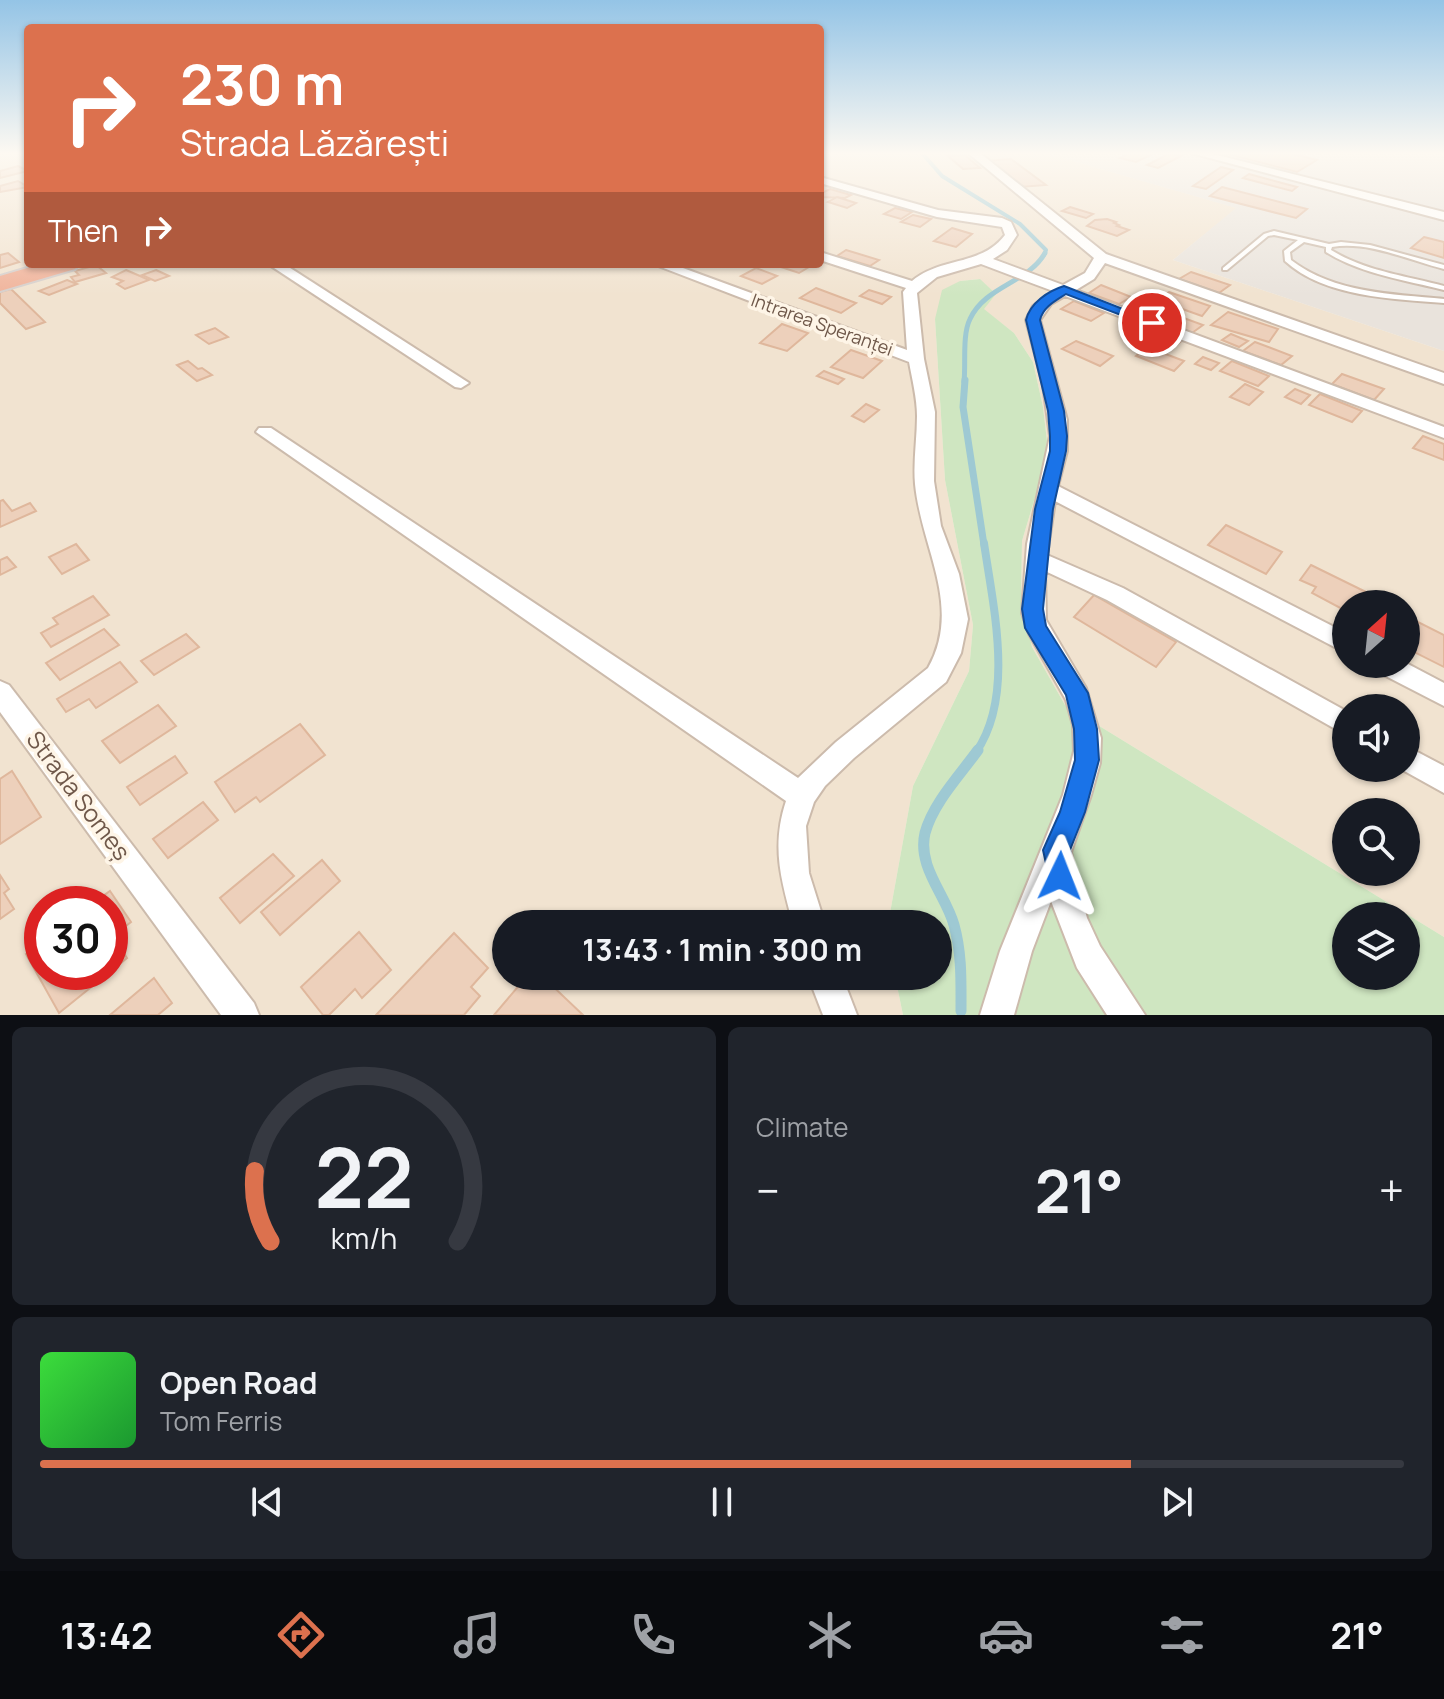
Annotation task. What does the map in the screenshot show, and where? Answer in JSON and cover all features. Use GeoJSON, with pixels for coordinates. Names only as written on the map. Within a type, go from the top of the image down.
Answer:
{"type":"FeatureCollection","features":[{"type":"Feature","properties":{"kind":"highway"},"geometry":{"type":"LineString","coordinates":[[0,284],[54,268]]}},
{"type":"Feature","properties":{"kind":"street"},"geometry":{"type":"LineString","coordinates":[[824,257],[913,286],[927,277],[983,260],[1007,243],[1011,235],[1007,225],[998,221],[937,213],[892,200]]}},
{"type":"Feature","properties":{"kind":"street"},"geometry":{"type":"LineString","coordinates":[[1031,200],[1101,257],[1444,379]]}},
{"type":"Feature","properties":{"kind":"street"},"geometry":{"type":"LineString","coordinates":[[1382,200],[1444,216]]}},
{"type":"Feature","properties":{"kind":"street"},"geometry":{"type":"LineString","coordinates":[[997,1015],[1072,812],[1087,760],[1085,729],[1077,693],[1036,628],[1033,609],[1058,436],[1056,411],[1033,320],[1035,312],[1044,302],[1093,273],[1100,266],[1101,257]]}},
{"type":"Feature","properties":{"kind":"street"},"geometry":{"type":"LineString","coordinates":[[983,260],[1444,433]]}},
{"type":"Feature","properties":{"kind":"street"},"geometry":{"type":"LineString","coordinates":[[281,268],[461,383]]}},
{"type":"Feature","properties":{"kind":"street","name":"Intrarea Speranței"},"geometry":{"type":"LineString","coordinates":[[671,268],[916,359],[910,292],[913,286]]}},
{"type":"Feature","properties":{"kind":"street"},"geometry":{"type":"LineString","coordinates":[[805,910],[794,873],[792,826],[802,796],[815,777],[845,750],[937,675],[949,653],[956,619],[948,574],[931,526],[924,481],[926,412],[916,359]]}},
{"type":"Feature","properties":{"kind":"street"},"geometry":{"type":"LineString","coordinates":[[265,432],[802,796]]}},
{"type":"Feature","properties":{"kind":"street"},"geometry":{"type":"LineString","coordinates":[[1048,489],[1332,637]]}},
{"type":"Feature","properties":{"kind":"street"},"geometry":{"type":"LineString","coordinates":[[1038,560],[1115,594],[1332,716]]}},
{"type":"Feature","properties":{"kind":"street"},"geometry":{"type":"LineString","coordinates":[[1412,678],[1444,695]]}},
{"type":"Feature","properties":{"kind":"street","name":"Strada Someș"},"geometry":{"type":"LineString","coordinates":[[0,692],[242,1015]]}},
{"type":"Feature","properties":{"kind":"street"},"geometry":{"type":"LineString","coordinates":[[1420,766],[1444,780]]}},
{"type":"Feature","properties":{"kind":"street"},"geometry":{"type":"LineString","coordinates":[[1056,850],[1064,902],[1079,939],[1103,986],[1128,1015]]}},
{"type":"Feature","properties":{"kind":"street"},"geometry":{"type":"LineString","coordinates":[[830,990],[840,1015]]}},
{"type":"Feature","properties":{"kind":"lane"},"geometry":{"type":"LineString","coordinates":[[1225,269],[1266,235],[1285,234],[1329,246],[1353,245],[1444,267]]}},
{"type":"Feature","properties":{"kind":"lane"},"geometry":{"type":"LineString","coordinates":[[1304,239],[1287,251],[1288,261],[1311,277],[1408,297],[1444,301]]}},
{"type":"Feature","properties":{"kind":"lane"},"geometry":{"type":"LineString","coordinates":[[1329,246],[1328,251],[1334,256],[1444,288]]}},
{"type":"Feature","properties":{"kind":"shaded area"},"geometry":{"type":"Polygon","coordinates":[[[0,200],[24,200],[24,268],[824,268],[824,200],[1210,200],[1237,208],[1173,260],[1444,351],[1444,937],[1420,922],[1420,902],[1387,902],[1361,886],[1420,886],[1420,798],[1332,798],[1332,868],[1065,705],[1032,647],[1021,599],[1022,541],[1042,474],[1047,441],[1043,407],[1033,362],[1014,333],[983,309],[996,294],[979,279],[960,281],[935,319],[945,480],[973,625],[969,671],[913,786],[891,910],[492,910],[492,990],[898,990],[903,1015],[0,1015],[0,200]]]}},
{"type":"Feature","properties":{"kind":"shaded area"},"geometry":{"type":"Polygon","coordinates":[[[1209,200],[1444,200],[1444,351],[1173,260],[1236,208],[1209,200]]]}},
{"type":"Feature","properties":{"kind":"green space"},"geometry":{"type":"Polygon","coordinates":[[[980,279],[996,294],[984,309],[1014,333],[1033,362],[1047,441],[1042,474],[1022,541],[1021,599],[1032,647],[1065,705],[1332,868],[1332,886],[1361,886],[1387,902],[1332,902],[1332,990],[1420,990],[1420,922],[1444,937],[1444,1015],[903,1015],[898,990],[952,990],[952,910],[891,910],[913,786],[969,671],[973,625],[945,480],[935,319],[942,290],[960,281],[980,279]]]}},
{"type":"Feature","properties":{"kind":"building"},"geometry":{"type":"Polygon","coordinates":[[[848,200],[856,203],[847,208],[828,202],[848,200]]]}},
{"type":"Feature","properties":{"kind":"building"},"geometry":{"type":"Polygon","coordinates":[[[1227,200],[1274,200],[1307,209],[1296,218],[1227,200]]]}},
{"type":"Feature","properties":{"kind":"building"},"geometry":{"type":"Polygon","coordinates":[[[1070,207],[1093,214],[1086,218],[1062,211],[1070,207]]]}},
{"type":"Feature","properties":{"kind":"building"},"geometry":{"type":"Polygon","coordinates":[[[895,208],[912,212],[901,219],[884,214],[895,208]]]}},
{"type":"Feature","properties":{"kind":"building"},"geometry":{"type":"Polygon","coordinates":[[[913,215],[931,219],[920,227],[901,222],[913,215]]]}},
{"type":"Feature","properties":{"kind":"building"},"geometry":{"type":"Polygon","coordinates":[[[1107,219],[1129,230],[1117,236],[1087,226],[1095,220],[1107,219]]]}},
{"type":"Feature","properties":{"kind":"building"},"geometry":{"type":"Polygon","coordinates":[[[952,228],[972,234],[956,247],[934,241],[952,228]]]}},
{"type":"Feature","properties":{"kind":"building"},"geometry":{"type":"Polygon","coordinates":[[[1424,237],[1444,242],[1444,258],[1411,248],[1424,237]]]}},
{"type":"Feature","properties":{"kind":"building"},"geometry":{"type":"Polygon","coordinates":[[[846,250],[879,260],[870,266],[837,256],[846,250]]]}},
{"type":"Feature","properties":{"kind":"building"},"geometry":{"type":"Polygon","coordinates":[[[8,253],[19,262],[0,268],[0,255],[8,253]]]}},
{"type":"Feature","properties":{"kind":"building"},"geometry":{"type":"Polygon","coordinates":[[[100,268],[106,273],[75,282],[71,277],[79,275],[75,271],[100,268]]]}},
{"type":"Feature","properties":{"kind":"building"},"geometry":{"type":"Polygon","coordinates":[[[756,268],[777,276],[762,284],[741,276],[756,268]]]}},
{"type":"Feature","properties":{"kind":"building"},"geometry":{"type":"Polygon","coordinates":[[[784,268],[807,268],[799,273],[784,268]]]}},
{"type":"Feature","properties":{"kind":"building"},"geometry":{"type":"Polygon","coordinates":[[[126,270],[149,280],[125,289],[117,284],[123,281],[112,277],[126,270]]]}},
{"type":"Feature","properties":{"kind":"building"},"geometry":{"type":"Polygon","coordinates":[[[156,270],[169,276],[155,281],[142,275],[156,270]]]}},
{"type":"Feature","properties":{"kind":"building"},"geometry":{"type":"Polygon","coordinates":[[[1191,272],[1230,285],[1219,293],[1179,279],[1191,272]]]}},
{"type":"Feature","properties":{"kind":"building"},"geometry":{"type":"Polygon","coordinates":[[[67,280],[77,284],[49,295],[39,291],[67,280]]]}},
{"type":"Feature","properties":{"kind":"building"},"geometry":{"type":"Polygon","coordinates":[[[1101,285],[1131,297],[1119,304],[1089,293],[1101,285]]]}},
{"type":"Feature","properties":{"kind":"building"},"geometry":{"type":"Polygon","coordinates":[[[816,288],[856,303],[841,313],[800,298],[816,288]]]}},
{"type":"Feature","properties":{"kind":"building"},"geometry":{"type":"Polygon","coordinates":[[[11,289],[45,322],[26,329],[0,303],[0,292],[11,289]]]}},
{"type":"Feature","properties":{"kind":"building"},"geometry":{"type":"Polygon","coordinates":[[[869,290],[891,297],[882,304],[860,296],[869,290]]]}},
{"type":"Feature","properties":{"kind":"building"},"geometry":{"type":"Polygon","coordinates":[[[1169,292],[1210,306],[1202,316],[1157,300],[1169,292]]]}},
{"type":"Feature","properties":{"kind":"building"},"geometry":{"type":"Polygon","coordinates":[[[1074,301],[1104,313],[1091,321],[1061,309],[1074,301]]]}},
{"type":"Feature","properties":{"kind":"building"},"geometry":{"type":"Polygon","coordinates":[[[1228,312],[1278,329],[1269,342],[1211,325],[1228,312]]]}},
{"type":"Feature","properties":{"kind":"building"},"geometry":{"type":"Polygon","coordinates":[[[1170,313],[1203,325],[1192,333],[1158,321],[1170,313]]]}},
{"type":"Feature","properties":{"kind":"building"},"geometry":{"type":"Polygon","coordinates":[[[782,324],[808,333],[787,351],[760,343],[782,324]]]}},
{"type":"Feature","properties":{"kind":"building"},"geometry":{"type":"Polygon","coordinates":[[[215,328],[228,337],[209,344],[196,335],[215,328]]]}},
{"type":"Feature","properties":{"kind":"building"},"geometry":{"type":"Polygon","coordinates":[[[1147,329],[1180,342],[1168,351],[1134,337],[1147,329]]]}},
{"type":"Feature","properties":{"kind":"building"},"geometry":{"type":"Polygon","coordinates":[[[1231,334],[1248,341],[1239,347],[1222,340],[1231,334]]]}},
{"type":"Feature","properties":{"kind":"building"},"geometry":{"type":"Polygon","coordinates":[[[1076,341],[1113,356],[1100,366],[1062,349],[1076,341]]]}},
{"type":"Feature","properties":{"kind":"building"},"geometry":{"type":"Polygon","coordinates":[[[1255,342],[1292,356],[1281,365],[1243,351],[1255,342]]]}},
{"type":"Feature","properties":{"kind":"building"},"geometry":{"type":"Polygon","coordinates":[[[1147,347],[1184,361],[1174,371],[1136,356],[1147,347]]]}},
{"type":"Feature","properties":{"kind":"building"},"geometry":{"type":"Polygon","coordinates":[[[851,350],[882,361],[863,378],[831,367],[851,350]]]}},
{"type":"Feature","properties":{"kind":"building"},"geometry":{"type":"Polygon","coordinates":[[[1203,357],[1219,363],[1211,370],[1195,364],[1203,357]]]}},
{"type":"Feature","properties":{"kind":"building"},"geometry":{"type":"Polygon","coordinates":[[[188,361],[212,375],[197,381],[177,365],[188,361]]]}},
{"type":"Feature","properties":{"kind":"building"},"geometry":{"type":"Polygon","coordinates":[[[1232,361],[1269,376],[1258,386],[1220,371],[1232,361]]]}},
{"type":"Feature","properties":{"kind":"building"},"geometry":{"type":"Polygon","coordinates":[[[824,371],[844,379],[838,384],[817,376],[824,371]]]}},
{"type":"Feature","properties":{"kind":"building"},"geometry":{"type":"Polygon","coordinates":[[[1342,374],[1384,389],[1374,400],[1332,384],[1342,374]]]}},
{"type":"Feature","properties":{"kind":"building"},"geometry":{"type":"Polygon","coordinates":[[[1245,384],[1263,392],[1249,405],[1230,397],[1245,384]]]}},
{"type":"Feature","properties":{"kind":"building"},"geometry":{"type":"Polygon","coordinates":[[[1295,389],[1310,395],[1301,404],[1285,397],[1295,389]]]}},
{"type":"Feature","properties":{"kind":"building"},"geometry":{"type":"Polygon","coordinates":[[[1320,394],[1362,411],[1352,422],[1309,405],[1320,394]]]}},
{"type":"Feature","properties":{"kind":"building"},"geometry":{"type":"Polygon","coordinates":[[[866,404],[879,410],[864,422],[852,416],[866,404]]]}},
{"type":"Feature","properties":{"kind":"building"},"geometry":{"type":"Polygon","coordinates":[[[1423,436],[1444,444],[1444,460],[1413,448],[1423,436]]]}},
{"type":"Feature","properties":{"kind":"building"},"geometry":{"type":"Polygon","coordinates":[[[3,500],[12,511],[30,503],[36,511],[0,527],[0,501],[3,500]]]}},
{"type":"Feature","properties":{"kind":"building"},"geometry":{"type":"Polygon","coordinates":[[[1226,525],[1282,552],[1266,574],[1208,545],[1226,525]]]}},
{"type":"Feature","properties":{"kind":"building"},"geometry":{"type":"Polygon","coordinates":[[[76,544],[89,560],[62,574],[49,557],[76,544]]]}},
{"type":"Feature","properties":{"kind":"building"},"geometry":{"type":"Polygon","coordinates":[[[7,557],[16,567],[0,575],[0,560],[7,557]]]}},
{"type":"Feature","properties":{"kind":"building"},"geometry":{"type":"Polygon","coordinates":[[[1311,565],[1362,590],[1332,590],[1332,604],[1312,593],[1316,587],[1300,580],[1311,565]]]}},
{"type":"Feature","properties":{"kind":"building"},"geometry":{"type":"Polygon","coordinates":[[[1094,595],[1176,642],[1156,667],[1074,617],[1094,595]]]}},
{"type":"Feature","properties":{"kind":"building"},"geometry":{"type":"Polygon","coordinates":[[[93,596],[109,615],[51,647],[41,633],[58,624],[53,618],[93,596]]]}},
{"type":"Feature","properties":{"kind":"building"},"geometry":{"type":"Polygon","coordinates":[[[1420,623],[1444,635],[1444,667],[1420,655],[1420,623]]]}},
{"type":"Feature","properties":{"kind":"building"},"geometry":{"type":"Polygon","coordinates":[[[104,629],[119,645],[60,680],[46,663],[104,629]]]}},
{"type":"Feature","properties":{"kind":"building"},"geometry":{"type":"Polygon","coordinates":[[[186,634],[199,647],[154,675],[141,661],[186,634]]]}},
{"type":"Feature","properties":{"kind":"building"},"geometry":{"type":"Polygon","coordinates":[[[120,662],[137,682],[96,708],[89,699],[66,712],[57,699],[120,662]]]}},
{"type":"Feature","properties":{"kind":"building"},"geometry":{"type":"Polygon","coordinates":[[[158,705],[176,726],[120,763],[102,741],[158,705]]]}},
{"type":"Feature","properties":{"kind":"building"},"geometry":{"type":"Polygon","coordinates":[[[300,724],[325,755],[260,802],[256,797],[235,812],[215,782],[300,724]]]}},
{"type":"Feature","properties":{"kind":"building"},"geometry":{"type":"Polygon","coordinates":[[[175,756],[187,773],[140,805],[127,787],[175,756]]]}},
{"type":"Feature","properties":{"kind":"building"},"geometry":{"type":"Polygon","coordinates":[[[12,771],[41,817],[0,844],[0,779],[12,771]]]}},
{"type":"Feature","properties":{"kind":"building"},"geometry":{"type":"Polygon","coordinates":[[[203,802],[218,820],[168,858],[153,839],[203,802]]]}},
{"type":"Feature","properties":{"kind":"building"},"geometry":{"type":"Polygon","coordinates":[[[273,854],[294,876],[240,923],[220,898],[273,854]]]}},
{"type":"Feature","properties":{"kind":"building"},"geometry":{"type":"Polygon","coordinates":[[[322,860],[340,881],[280,935],[261,912],[322,860]]]}},
{"type":"Feature","properties":{"kind":"building"},"geometry":{"type":"Polygon","coordinates":[[[0,875],[9,889],[4,893],[14,909],[0,919],[0,875]]]}},
{"type":"Feature","properties":{"kind":"building"},"geometry":{"type":"Polygon","coordinates":[[[359,932],[391,970],[362,998],[355,989],[329,1015],[323,1015],[301,987],[359,932]]]}},
{"type":"Feature","properties":{"kind":"building"},"geometry":{"type":"Polygon","coordinates":[[[454,933],[488,968],[471,987],[480,996],[464,1015],[376,1015],[454,933]]]}},
{"type":"Feature","properties":{"kind":"building"},"geometry":{"type":"Polygon","coordinates":[[[154,978],[172,1003],[158,1015],[110,1015],[154,978]]]}},
{"type":"Feature","properties":{"kind":"building"},"geometry":{"type":"Polygon","coordinates":[[[46,990],[88,990],[59,1013],[46,990]]]}},
{"type":"Feature","properties":{"kind":"building"},"geometry":{"type":"Polygon","coordinates":[[[515,990],[557,990],[583,1015],[494,1015],[515,990]]]}},
{"type":"Feature","properties":{"kind":"waterway"},"geometry":{"type":"LineString","coordinates":[[982,200],[1020,224],[1046,250],[1045,254]]}},
{"type":"Feature","properties":{"kind":"waterway"},"geometry":{"type":"LineString","coordinates":[[964,382],[966,333],[970,319],[986,299],[1028,271],[1045,254]]}},
{"type":"Feature","properties":{"kind":"waterway"},"geometry":{"type":"LineString","coordinates":[[965,380],[963,407],[984,545]]}},
{"type":"Feature","properties":{"kind":"waterway"},"geometry":{"type":"LineString","coordinates":[[976,752],[988,730],[998,678],[996,622],[984,543]]}},
{"type":"Feature","properties":{"kind":"waterway"},"geometry":{"type":"LineString","coordinates":[[961,1011],[957,936],[925,858],[924,845],[925,833],[934,811],[978,750]]}},
{"type":"Feature","properties":{"kind":"route"},"geometry":{"type":"LineString","coordinates":[[1060,876],[1056,850],[1072,812],[1087,760],[1085,729],[1077,693],[1036,628],[1033,609],[1044,509],[1058,451],[1056,411],[1033,320],[1035,312],[1044,302],[1064,289],[1152,323]]}}]}
